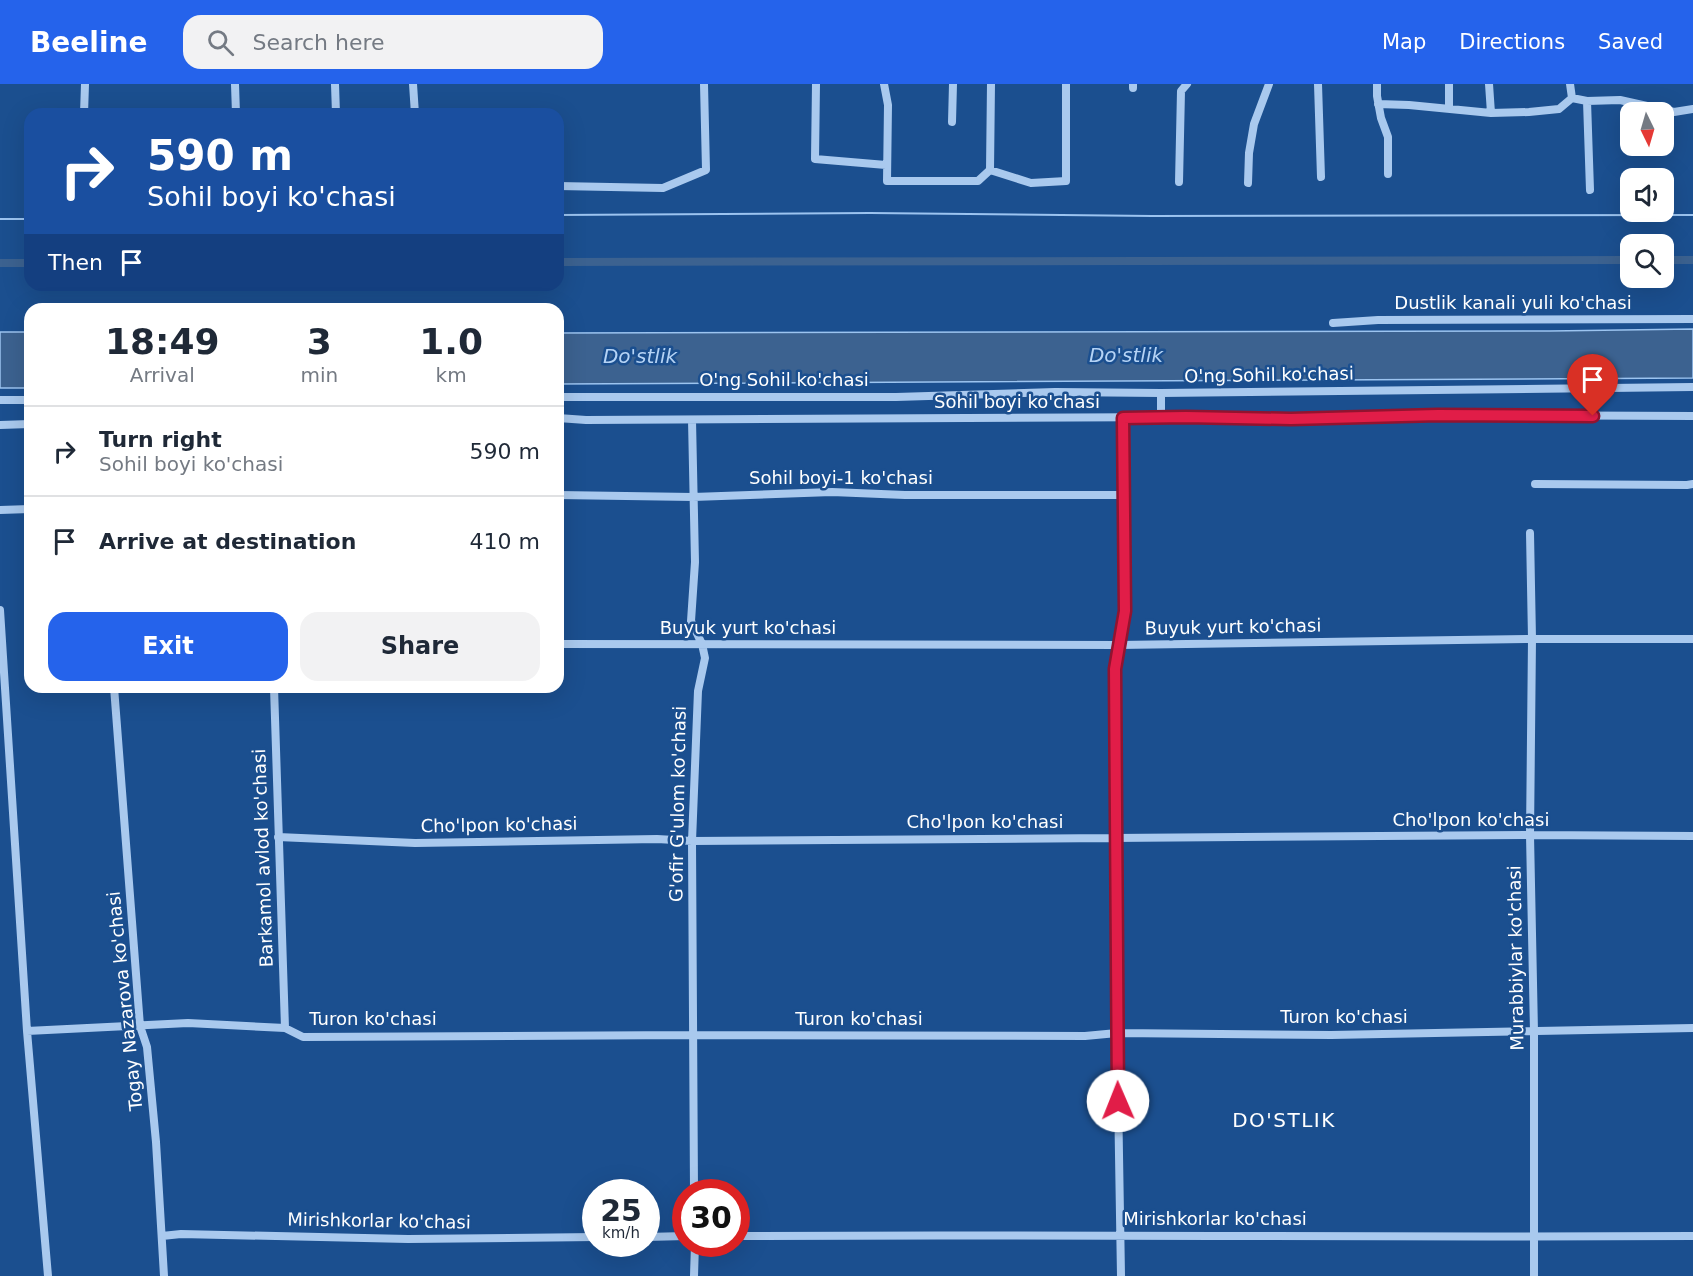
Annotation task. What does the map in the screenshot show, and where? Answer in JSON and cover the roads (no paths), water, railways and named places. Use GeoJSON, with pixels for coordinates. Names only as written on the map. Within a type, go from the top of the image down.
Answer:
{"type":"FeatureCollection","features":[{"type":"Feature","properties":{"kind":"street"},"geometry":{"type":"LineString","coordinates":[[84,108],[85,84]]}},
{"type":"Feature","properties":{"kind":"street"},"geometry":{"type":"LineString","coordinates":[[235,84],[236,108]]}},
{"type":"Feature","properties":{"kind":"street"},"geometry":{"type":"LineString","coordinates":[[335,84],[336,108]]}},
{"type":"Feature","properties":{"kind":"street"},"geometry":{"type":"LineString","coordinates":[[413,84],[415,108]]}},
{"type":"Feature","properties":{"kind":"street"},"geometry":{"type":"LineString","coordinates":[[564,186],[663,188],[706,170],[704,84]]}},
{"type":"Feature","properties":{"kind":"street"},"geometry":{"type":"LineString","coordinates":[[816,84],[815,159],[886,165]]}},
{"type":"Feature","properties":{"kind":"street"},"geometry":{"type":"LineString","coordinates":[[884,84],[888,105],[887,181],[978,181],[990,170],[991,84]]}},
{"type":"Feature","properties":{"kind":"street"},"geometry":{"type":"LineString","coordinates":[[952,84],[952,122]]}},
{"type":"Feature","properties":{"kind":"street"},"geometry":{"type":"LineString","coordinates":[[990,170],[1031,183],[1066,182],[1066,84]]}},
{"type":"Feature","properties":{"kind":"street"},"geometry":{"type":"LineString","coordinates":[[1179,182],[1181,91],[1186,84]]}},
{"type":"Feature","properties":{"kind":"street"},"geometry":{"type":"LineString","coordinates":[[1248,183],[1249,153],[1254,124],[1269,84]]}},
{"type":"Feature","properties":{"kind":"street"},"geometry":{"type":"LineString","coordinates":[[1318,84],[1321,177]]}},
{"type":"Feature","properties":{"kind":"street"},"geometry":{"type":"LineString","coordinates":[[1377,84],[1378,104],[1388,137],[1388,174]]}},
{"type":"Feature","properties":{"kind":"street"},"geometry":{"type":"LineString","coordinates":[[1449,84],[1449,109]]}},
{"type":"Feature","properties":{"kind":"street"},"geometry":{"type":"LineString","coordinates":[[1489,84],[1491,113]]}},
{"type":"Feature","properties":{"kind":"street"},"geometry":{"type":"LineString","coordinates":[[1570,84],[1572,98]]}},
{"type":"Feature","properties":{"kind":"street"},"geometry":{"type":"LineString","coordinates":[[1378,104],[1491,113],[1529,112],[1559,109],[1572,98]]}},
{"type":"Feature","properties":{"kind":"street"},"geometry":{"type":"LineString","coordinates":[[1572,98],[1587,101],[1620,100],[1674,112],[1693,109]]}},
{"type":"Feature","properties":{"kind":"street"},"geometry":{"type":"LineString","coordinates":[[1587,101],[1590,190]]}},
{"type":"Feature","properties":{"kind":"street","name":"Dustlik kanali yuli ko'chasi"},"geometry":{"type":"LineString","coordinates":[[1333,323],[1378,320],[1693,319]]}},
{"type":"Feature","properties":{"kind":"street"},"geometry":{"type":"LineString","coordinates":[[1593,416],[1594,387]]}},
{"type":"Feature","properties":{"kind":"street","name":"O'ng Sohil ko'chasi"},"geometry":{"type":"LineString","coordinates":[[564,397],[896,397],[1055,392],[1161,393],[1693,387]]}},
{"type":"Feature","properties":{"kind":"street"},"geometry":{"type":"LineString","coordinates":[[1161,393],[1161,417]]}},
{"type":"Feature","properties":{"kind":"street"},"geometry":{"type":"LineString","coordinates":[[0,400],[24,400]]}},
{"type":"Feature","properties":{"kind":"street","name":"Sohil boyi ko'chasi"},"geometry":{"type":"LineString","coordinates":[[564,418],[692,420],[1161,417],[1291,419],[1438,415],[1693,416]]}},
{"type":"Feature","properties":{"kind":"street"},"geometry":{"type":"LineString","coordinates":[[1121,1276],[1115,669],[1125,611],[1123,418]]}},
{"type":"Feature","properties":{"kind":"street","name":"G'ofir G'ulom ko'chasi"},"geometry":{"type":"LineString","coordinates":[[692,420],[695,562],[691,621],[702,644],[705,658],[698,691],[692,841],[694,1179]]}},
{"type":"Feature","properties":{"kind":"street"},"geometry":{"type":"LineString","coordinates":[[0,425],[24,424]]}},
{"type":"Feature","properties":{"kind":"street"},"geometry":{"type":"LineString","coordinates":[[1535,484],[1687,485],[1693,483]]}},
{"type":"Feature","properties":{"kind":"street","name":"Sohil boyi-1 ko'chasi"},"geometry":{"type":"LineString","coordinates":[[564,495],[693,497],[832,492],[905,495],[1123,495]]}},
{"type":"Feature","properties":{"kind":"street"},"geometry":{"type":"LineString","coordinates":[[0,510],[24,509]]}},
{"type":"Feature","properties":{"kind":"street","name":"Murabbiylar ko'chasi"},"geometry":{"type":"LineString","coordinates":[[1530,533],[1534,1276]]}},
{"type":"Feature","properties":{"kind":"street"},"geometry":{"type":"LineString","coordinates":[[0,610],[27,1031],[48,1276]]}},
{"type":"Feature","properties":{"kind":"street","name":"Buyuk yurt ko'chasi"},"geometry":{"type":"LineString","coordinates":[[564,644],[1119,645],[1693,639]]}},
{"type":"Feature","properties":{"kind":"street","name":"Togay Nazarova ko'chasi"},"geometry":{"type":"LineString","coordinates":[[114,693],[140,1026],[147,1047],[156,1142],[164,1276]]}},
{"type":"Feature","properties":{"kind":"street","name":"Barkamol avlod ko'chasi"},"geometry":{"type":"LineString","coordinates":[[274,693],[285,1028]]}},
{"type":"Feature","properties":{"kind":"street","name":"Cho'lpon ko'chasi"},"geometry":{"type":"LineString","coordinates":[[278,837],[415,843],[657,839],[692,841],[1530,835],[1693,836]]}},
{"type":"Feature","properties":{"kind":"street","name":"Turon ko'chasi"},"geometry":{"type":"LineString","coordinates":[[27,1031],[188,1023],[285,1028],[303,1037],[1085,1036],[1117,1033],[1331,1035],[1693,1028]]}},
{"type":"Feature","properties":{"kind":"street","name":"Mirishkorlar ko'chasi"},"geometry":{"type":"LineString","coordinates":[[162,1236],[181,1234],[408,1239],[582,1237]]}},
{"type":"Feature","properties":{"kind":"street","name":"Mirishkorlar ko'chasi"},"geometry":{"type":"LineString","coordinates":[[750,1236],[1693,1236]]}},
{"type":"Feature","properties":{"kind":"street"},"geometry":{"type":"LineString","coordinates":[[694,1257],[694,1276]]}},
{"type":"Feature","properties":{"kind":"water","name":"Do'stlik"},"geometry":{"type":"Polygon","coordinates":[[[1693,329],[1693,378],[564,384],[564,333],[1693,329]]]}},
{"type":"Feature","properties":{"kind":"water"},"geometry":{"type":"Polygon","coordinates":[[[0,332],[24,332],[24,388],[0,388],[0,332]]]}},
{"type":"Feature","properties":{"kind":"waterway"},"geometry":{"type":"LineString","coordinates":[[564,215],[870,213],[1152,216],[1693,215]]}},
{"type":"Feature","properties":{"kind":"waterway"},"geometry":{"type":"LineString","coordinates":[[0,219],[24,219]]}},
{"type":"Feature","properties":{"kind":"waterway"},"geometry":{"type":"LineString","coordinates":[[564,262],[1620,260]]}},
{"type":"Feature","properties":{"kind":"waterway"},"geometry":{"type":"LineString","coordinates":[[1674,260],[1693,260]]}},
{"type":"Feature","properties":{"kind":"waterway"},"geometry":{"type":"LineString","coordinates":[[0,263],[24,263]]}},
{"type":"Feature","properties":{"kind":"district","name":"DO'STLIK"},"geometry":{"type":"Point","coordinates":[1284,1120]}}]}
